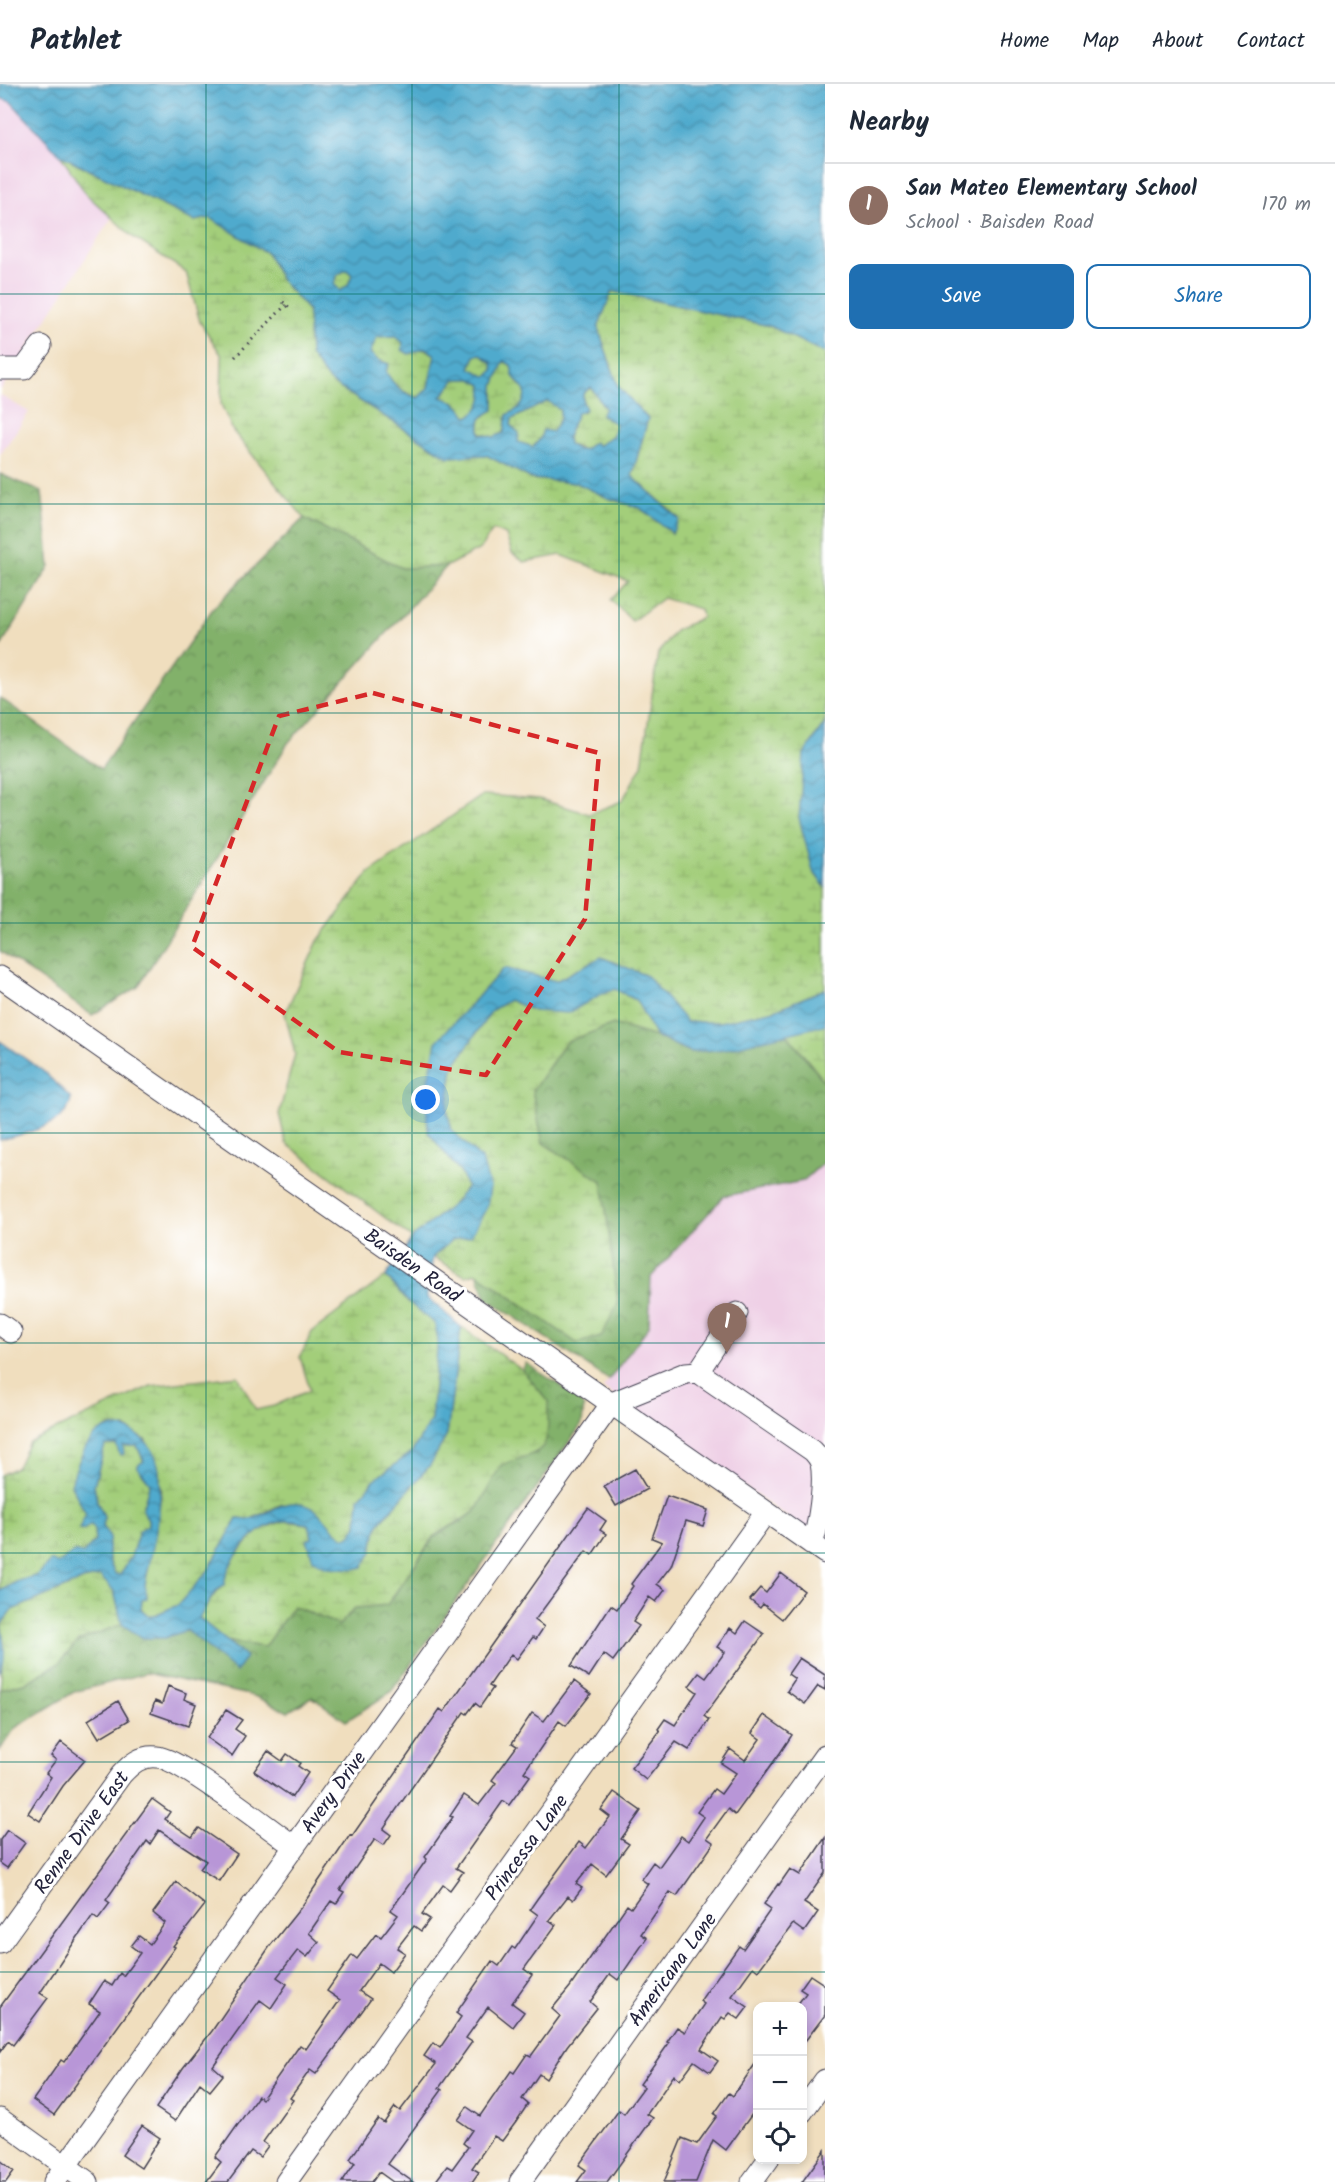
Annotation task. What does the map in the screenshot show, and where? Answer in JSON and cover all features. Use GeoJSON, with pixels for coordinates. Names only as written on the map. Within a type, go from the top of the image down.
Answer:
{"type":"FeatureCollection","features":[{"type":"Feature","properties":{"kind":"street"},"geometry":{"type":"LineString","coordinates":[[0,369],[24,369],[41,346]]}},
{"type":"Feature","properties":{"kind":"street","name":"Baisden Road"},"geometry":{"type":"LineString","coordinates":[[0,977],[819,1548]]}},
{"type":"Feature","properties":{"kind":"street"},"geometry":{"type":"LineString","coordinates":[[698,1372],[738,1313]]}},
{"type":"Feature","properties":{"kind":"street"},"geometry":{"type":"LineString","coordinates":[[612,1403],[686,1373],[698,1372],[813,1451],[821,1461],[822,1496],[819,1548]]}},
{"type":"Feature","properties":{"kind":"street","name":"Avery Drive"},"geometry":{"type":"LineString","coordinates":[[60,2174],[612,1403]]}},
{"type":"Feature","properties":{"kind":"street","name":"Princessa Lane"},"geometry":{"type":"LineString","coordinates":[[286,2182],[766,1512]]}},
{"type":"Feature","properties":{"kind":"street","name":"Americana Lane"},"geometry":{"type":"LineString","coordinates":[[520,2182],[825,1755]]}},
{"type":"Feature","properties":{"kind":"street","name":"Renne Drive East"},"geometry":{"type":"LineString","coordinates":[[0,1943],[121,1775],[137,1760],[146,1757],[159,1756],[182,1766],[294,1846]]}},
{"type":"Feature","properties":{"kind":"street"},"geometry":{"type":"LineString","coordinates":[[803,2110],[825,2080]]}},
{"type":"Feature","properties":{"kind":"street"},"geometry":{"type":"LineString","coordinates":[[0,2119],[60,2174],[88,2182]]}},
{"type":"Feature","properties":{"kind":"street"},"geometry":{"type":"LineString","coordinates":[[752,2182],[765,2164]]}},
{"type":"Feature","properties":{"kind":"path"},"geometry":{"type":"LineString","coordinates":[[235,357],[285,304],[291,309]]}},
{"type":"Feature","properties":{"kind":"highlighted area"},"geometry":{"type":"Polygon","coordinates":[[[373,693],[599,753],[585,919],[486,1075],[339,1052],[192,947],[279,716],[373,693]]]}},
{"type":"Feature","properties":{"kind":"shaded area"},"geometry":{"type":"Polygon","coordinates":[[[0,98],[11,101],[60,155],[86,194],[112,217],[0,391],[0,98]]]}},
{"type":"Feature","properties":{"kind":"shaded area"},"geometry":{"type":"Polygon","coordinates":[[[0,395],[29,412],[0,455],[0,395]]]}},
{"type":"Feature","properties":{"kind":"shaded area"},"geometry":{"type":"Polygon","coordinates":[[[825,1161],[825,1543],[603,1388],[649,1326],[651,1277],[724,1196],[803,1181],[825,1161]]]}},
{"type":"Feature","properties":{"kind":"green space"},"geometry":{"type":"Polygon","coordinates":[[[60,155],[194,221],[210,218],[267,253],[281,280],[308,310],[310,355],[329,381],[448,457],[486,455],[532,479],[577,483],[608,498],[640,508],[672,533],[679,518],[632,476],[648,419],[618,386],[598,327],[612,291],[770,326],[825,353],[825,723],[804,754],[813,871],[825,887],[825,989],[775,1010],[720,1022],[686,1022],[647,976],[601,957],[556,981],[504,968],[436,1043],[428,1132],[461,1173],[467,1186],[453,1204],[412,1238],[286,1143],[279,1114],[295,1054],[285,1013],[318,941],[369,873],[483,795],[539,799],[589,814],[622,801],[642,765],[658,653],[675,631],[702,617],[700,609],[663,598],[632,621],[611,600],[628,581],[561,555],[524,562],[512,553],[506,535],[493,530],[480,549],[447,566],[402,568],[304,518],[233,431],[221,404],[222,356],[200,322],[186,272],[133,237],[86,194],[60,155]]]}},
{"type":"Feature","properties":{"kind":"green space"},"geometry":{"type":"Polygon","coordinates":[[[347,270],[352,275],[348,285],[340,292],[333,284],[338,274],[347,270]]]}},
{"type":"Feature","properties":{"kind":"green space"},"geometry":{"type":"Polygon","coordinates":[[[396,335],[405,342],[435,355],[428,388],[418,398],[395,385],[386,371],[389,364],[378,360],[370,353],[377,337],[396,335]]]}},
{"type":"Feature","properties":{"kind":"green space"},"geometry":{"type":"Polygon","coordinates":[[[480,354],[492,363],[493,370],[487,377],[470,368],[475,356],[480,354]]]}},
{"type":"Feature","properties":{"kind":"green space"},"geometry":{"type":"Polygon","coordinates":[[[503,361],[511,365],[513,376],[526,391],[521,406],[507,415],[504,433],[494,437],[480,433],[480,424],[484,416],[494,410],[494,386],[503,361]]]}},
{"type":"Feature","properties":{"kind":"green space"},"geometry":{"type":"Polygon","coordinates":[[[456,379],[472,379],[482,385],[481,404],[476,412],[467,418],[455,402],[440,398],[456,379]]]}},
{"type":"Feature","properties":{"kind":"green space"},"geometry":{"type":"Polygon","coordinates":[[[591,387],[616,424],[613,435],[598,446],[594,442],[583,450],[568,444],[567,437],[577,413],[584,411],[583,394],[591,387]]]}},
{"type":"Feature","properties":{"kind":"green space"},"geometry":{"type":"Polygon","coordinates":[[[548,401],[560,409],[560,419],[552,432],[543,430],[540,439],[533,447],[518,442],[511,426],[512,419],[548,401]]]}},
{"type":"Feature","properties":{"kind":"green space"},"geometry":{"type":"Polygon","coordinates":[[[0,474],[42,492],[50,566],[0,648],[0,474]]]}},
{"type":"Feature","properties":{"kind":"green space"},"geometry":{"type":"Polygon","coordinates":[[[304,518],[402,568],[447,566],[288,743],[138,987],[92,1015],[0,951],[0,698],[101,769],[214,607],[304,518]]]}},
{"type":"Feature","properties":{"kind":"green space"},"geometry":{"type":"Polygon","coordinates":[[[615,989],[636,1000],[656,1037],[613,1024],[566,1042],[532,1091],[543,1143],[602,1181],[618,1303],[601,1337],[577,1343],[477,1273],[465,1276],[433,1257],[452,1240],[482,1160],[452,1131],[447,1109],[453,1067],[492,1010],[509,1000],[534,1011],[615,989]]]}},
{"type":"Feature","properties":{"kind":"green space"},"geometry":{"type":"Polygon","coordinates":[[[613,1024],[656,1037],[691,1052],[725,1049],[786,1033],[825,1082],[825,1161],[803,1181],[724,1196],[651,1277],[649,1326],[609,1380],[486,1298],[477,1273],[577,1343],[602,1181],[543,1143],[532,1091],[566,1042],[613,1024]]]}},
{"type":"Feature","properties":{"kind":"green space"},"geometry":{"type":"Polygon","coordinates":[[[825,1025],[825,1082],[786,1033],[825,1025]]]}},
{"type":"Feature","properties":{"kind":"green space"},"geometry":{"type":"Polygon","coordinates":[[[386,1276],[407,1301],[435,1324],[438,1339],[431,1420],[412,1452],[374,1480],[359,1498],[357,1526],[350,1536],[345,1538],[337,1534],[314,1509],[282,1504],[251,1519],[237,1519],[208,1571],[178,1605],[150,1617],[141,1609],[142,1600],[147,1597],[145,1585],[162,1489],[146,1440],[126,1428],[107,1427],[71,1485],[94,1529],[95,1541],[83,1554],[74,1552],[58,1564],[51,1561],[36,1576],[18,1581],[0,1591],[0,1475],[17,1467],[29,1442],[151,1386],[238,1376],[256,1410],[274,1406],[310,1390],[300,1357],[312,1332],[386,1276]]]}},
{"type":"Feature","properties":{"kind":"green space"},"geometry":{"type":"Polygon","coordinates":[[[461,1327],[522,1370],[548,1401],[548,1430],[543,1446],[529,1455],[501,1465],[475,1512],[434,1536],[387,1605],[355,1608],[339,1625],[293,1606],[264,1647],[227,1641],[198,1618],[224,1585],[225,1575],[235,1557],[258,1530],[284,1521],[309,1524],[312,1538],[372,1552],[379,1524],[430,1465],[447,1435],[461,1327]]]}},
{"type":"Feature","properties":{"kind":"green space"},"geometry":{"type":"Polygon","coordinates":[[[526,1363],[571,1393],[584,1406],[582,1424],[391,1692],[346,1721],[312,1697],[288,1712],[254,1696],[146,1673],[74,1692],[15,1728],[0,1750],[0,1689],[28,1682],[59,1663],[78,1641],[122,1624],[142,1638],[165,1638],[187,1629],[246,1657],[227,1641],[264,1647],[293,1606],[339,1625],[355,1608],[387,1605],[435,1536],[475,1512],[501,1464],[537,1453],[548,1401],[522,1370],[526,1363]]]}},
{"type":"Feature","properties":{"kind":"green space"},"geometry":{"type":"Polygon","coordinates":[[[105,1444],[137,1446],[144,1462],[138,1468],[150,1483],[142,1510],[148,1519],[148,1525],[139,1531],[131,1557],[120,1575],[115,1574],[109,1560],[110,1537],[103,1526],[104,1516],[97,1502],[94,1485],[105,1444]]]}},
{"type":"Feature","properties":{"kind":"green space"},"geometry":{"type":"Polygon","coordinates":[[[101,1576],[114,1591],[122,1624],[78,1641],[59,1663],[27,1682],[0,1689],[4,1643],[1,1625],[12,1610],[83,1580],[101,1576]]]}},
{"type":"Feature","properties":{"kind":"water"},"geometry":{"type":"Polygon","coordinates":[[[0,84],[825,84],[825,353],[770,326],[612,291],[598,328],[618,386],[648,419],[632,476],[679,519],[672,533],[640,508],[608,498],[577,483],[532,479],[486,455],[448,457],[329,381],[310,355],[308,310],[281,280],[267,253],[210,218],[194,221],[60,155],[11,102],[0,98],[0,84]],[[347,270],[338,274],[334,283],[340,291],[348,285],[352,275],[347,270]],[[396,336],[377,337],[370,353],[378,360],[389,364],[386,371],[395,385],[403,391],[418,398],[428,388],[435,355],[426,348],[409,354],[402,350],[403,343],[396,336]],[[480,354],[475,356],[470,368],[487,377],[493,370],[492,363],[480,354]],[[504,361],[494,386],[494,410],[481,419],[480,434],[494,437],[504,433],[507,415],[518,408],[524,400],[525,391],[513,376],[511,365],[504,361]],[[456,379],[441,397],[455,402],[468,417],[481,404],[482,385],[472,379],[456,379]],[[591,387],[583,394],[586,409],[577,413],[567,437],[568,444],[578,450],[583,450],[594,442],[598,446],[613,435],[616,424],[601,415],[605,408],[591,387]],[[548,401],[512,419],[511,426],[519,433],[518,442],[533,447],[540,439],[543,430],[552,432],[560,419],[560,410],[548,401]]]}},
{"type":"Feature","properties":{"kind":"water"},"geometry":{"type":"Polygon","coordinates":[[[825,723],[825,887],[813,871],[799,818],[804,754],[825,723]]]}},
{"type":"Feature","properties":{"kind":"water"},"geometry":{"type":"Polygon","coordinates":[[[601,957],[647,976],[687,1022],[720,1022],[775,1010],[825,989],[825,1025],[725,1049],[691,1052],[656,1037],[636,1000],[615,989],[603,993],[569,1013],[534,1011],[509,1000],[492,1010],[453,1067],[447,1109],[452,1131],[482,1160],[490,1187],[487,1207],[471,1236],[452,1240],[433,1257],[427,1297],[461,1327],[447,1435],[430,1465],[379,1524],[372,1552],[363,1567],[354,1569],[327,1567],[313,1560],[307,1540],[312,1538],[309,1524],[288,1521],[275,1523],[255,1535],[238,1554],[226,1575],[224,1585],[213,1595],[199,1618],[246,1657],[236,1672],[187,1630],[165,1638],[142,1638],[122,1624],[114,1591],[100,1576],[83,1580],[12,1610],[1,1625],[4,1656],[0,1673],[0,1591],[18,1581],[36,1576],[51,1561],[58,1564],[74,1552],[83,1554],[95,1541],[91,1524],[83,1530],[79,1529],[86,1514],[71,1485],[85,1449],[100,1431],[111,1427],[122,1428],[145,1441],[155,1454],[159,1472],[160,1504],[145,1585],[147,1598],[142,1600],[141,1609],[150,1617],[178,1605],[208,1571],[237,1519],[251,1519],[281,1506],[296,1503],[314,1509],[345,1538],[350,1536],[357,1526],[359,1498],[374,1480],[412,1452],[431,1420],[438,1339],[435,1324],[407,1301],[386,1276],[412,1238],[453,1204],[467,1187],[461,1173],[428,1132],[426,1093],[436,1042],[504,968],[556,981],[601,957]],[[105,1445],[94,1485],[97,1502],[104,1516],[103,1526],[110,1537],[109,1560],[115,1574],[120,1575],[131,1557],[139,1531],[148,1525],[148,1519],[142,1510],[150,1483],[138,1468],[138,1465],[144,1461],[137,1446],[123,1446],[124,1454],[120,1455],[116,1445],[105,1445]]]}},
{"type":"Feature","properties":{"kind":"water"},"geometry":{"type":"Polygon","coordinates":[[[0,1041],[43,1071],[71,1098],[68,1108],[54,1122],[0,1140],[0,1041]]]}},
{"type":"Feature","properties":{"kind":"building"},"geometry":{"type":"Polygon","coordinates":[[[635,1469],[647,1489],[616,1506],[604,1486],[635,1469]]]}},
{"type":"Feature","properties":{"kind":"building"},"geometry":{"type":"Polygon","coordinates":[[[667,1496],[708,1510],[703,1526],[686,1521],[671,1566],[657,1584],[665,1590],[656,1602],[649,1597],[633,1622],[639,1626],[613,1661],[604,1654],[589,1677],[571,1666],[611,1605],[617,1609],[633,1586],[631,1584],[662,1542],[652,1538],[667,1496]]]}},
{"type":"Feature","properties":{"kind":"building"},"geometry":{"type":"Polygon","coordinates":[[[588,1508],[606,1521],[600,1530],[606,1534],[592,1555],[586,1551],[535,1620],[544,1627],[536,1639],[533,1637],[517,1659],[511,1654],[489,1686],[493,1688],[480,1707],[475,1703],[467,1714],[464,1712],[383,1829],[391,1835],[384,1845],[375,1839],[340,1890],[344,1892],[336,1904],[331,1901],[309,1933],[319,1942],[307,1957],[298,1950],[277,1977],[287,1984],[271,2008],[260,2000],[213,2066],[223,2075],[210,2091],[200,2083],[175,2121],[156,2108],[270,1946],[302,1906],[350,1835],[352,1836],[440,1709],[444,1712],[588,1508]]]}},
{"type":"Feature","properties":{"kind":"building"},"geometry":{"type":"Polygon","coordinates":[[[781,1573],[804,1591],[782,1619],[763,1604],[760,1608],[750,1600],[760,1588],[766,1593],[781,1573]]]}},
{"type":"Feature","properties":{"kind":"building"},"geometry":{"type":"Polygon","coordinates":[[[745,1621],[764,1634],[704,1716],[709,1720],[689,1750],[676,1742],[646,1780],[631,1768],[660,1731],[658,1729],[665,1719],[675,1725],[697,1692],[689,1686],[699,1673],[706,1678],[725,1652],[717,1647],[730,1628],[737,1633],[745,1621]]]}},
{"type":"Feature","properties":{"kind":"building"},"geometry":{"type":"Polygon","coordinates":[[[799,1658],[825,1675],[825,1690],[818,1686],[805,1704],[787,1691],[795,1679],[788,1674],[799,1658]]]}},
{"type":"Feature","properties":{"kind":"building"},"geometry":{"type":"Polygon","coordinates":[[[574,1681],[591,1694],[566,1726],[559,1721],[524,1772],[530,1776],[509,1805],[503,1801],[456,1868],[463,1872],[450,1890],[443,1885],[422,1914],[430,1919],[421,1931],[414,1926],[397,1948],[405,1953],[391,1972],[379,1963],[359,1991],[371,1999],[316,2074],[310,2070],[290,2098],[293,2100],[263,2142],[268,2146],[260,2157],[251,2151],[228,2182],[206,2182],[221,2162],[215,2157],[258,2096],[262,2099],[300,2045],[306,2049],[340,2000],[327,1991],[352,1955],[357,1959],[376,1934],[381,1937],[398,1915],[391,1910],[427,1859],[425,1857],[453,1817],[450,1816],[464,1795],[479,1805],[496,1783],[492,1780],[517,1746],[512,1743],[532,1713],[544,1721],[574,1681]]]}},
{"type":"Feature","properties":{"kind":"building"},"geometry":{"type":"Polygon","coordinates":[[[168,1686],[186,1693],[184,1699],[196,1704],[188,1726],[151,1713],[155,1701],[162,1704],[168,1686]]]}},
{"type":"Feature","properties":{"kind":"building"},"geometry":{"type":"Polygon","coordinates":[[[118,1701],[129,1720],[99,1738],[88,1720],[118,1701]]]}},
{"type":"Feature","properties":{"kind":"building"},"geometry":{"type":"Polygon","coordinates":[[[226,1710],[242,1720],[235,1729],[245,1736],[232,1756],[207,1738],[226,1710]]]}},
{"type":"Feature","properties":{"kind":"building"},"geometry":{"type":"Polygon","coordinates":[[[764,1715],[792,1735],[780,1753],[735,1815],[728,1809],[707,1838],[714,1843],[677,1896],[670,1892],[641,1934],[647,1938],[618,1980],[610,1974],[590,2002],[597,2008],[567,2046],[546,2079],[539,2074],[522,2099],[528,2104],[502,2141],[494,2136],[472,2168],[479,2172],[472,2182],[435,2182],[447,2166],[452,2169],[468,2147],[463,2143],[472,2130],[458,2120],[467,2107],[480,2116],[511,2071],[514,2073],[527,2054],[531,2056],[560,2016],[552,2009],[627,1905],[631,1908],[648,1884],[641,1879],[653,1862],[659,1867],[681,1836],[688,1841],[704,1817],[697,1812],[714,1789],[721,1794],[736,1773],[721,1763],[730,1749],[745,1760],[760,1739],[752,1733],[764,1715]]]}},
{"type":"Feature","properties":{"kind":"building"},"geometry":{"type":"Polygon","coordinates":[[[61,1742],[85,1760],[63,1786],[40,1821],[28,1813],[51,1777],[46,1773],[56,1760],[51,1756],[61,1742]]]}},
{"type":"Feature","properties":{"kind":"building"},"geometry":{"type":"Polygon","coordinates":[[[268,1751],[282,1761],[287,1754],[300,1763],[298,1766],[308,1773],[292,1797],[254,1771],[268,1751]]]}},
{"type":"Feature","properties":{"kind":"building"},"geometry":{"type":"Polygon","coordinates":[[[614,1792],[641,1811],[621,1839],[629,1844],[606,1875],[592,1864],[576,1884],[582,1888],[573,1900],[568,1896],[549,1920],[556,1925],[524,1969],[532,1975],[512,2003],[524,2012],[513,2027],[488,2007],[466,2038],[472,2042],[439,2088],[442,2090],[388,2164],[413,2182],[393,2182],[379,2172],[372,2182],[342,2182],[355,2163],[350,2159],[378,2119],[384,2123],[395,2107],[400,2111],[436,2064],[424,2056],[433,2043],[440,2048],[461,2017],[456,2013],[492,1961],[499,1966],[512,1947],[515,1949],[538,1915],[530,1909],[537,1899],[579,1842],[586,1848],[610,1817],[601,1810],[614,1792]]]}},
{"type":"Feature","properties":{"kind":"building"},"geometry":{"type":"Polygon","coordinates":[[[152,1799],[170,1812],[165,1819],[192,1837],[199,1828],[237,1854],[219,1881],[200,1869],[206,1861],[159,1830],[150,1844],[147,1841],[106,1900],[110,1903],[98,1919],[93,1915],[40,1993],[48,1998],[13,2045],[8,2041],[0,2052],[0,2007],[152,1799]]]}},
{"type":"Feature","properties":{"kind":"building"},"geometry":{"type":"Polygon","coordinates":[[[7,1830],[25,1843],[7,1868],[0,1863],[0,1840],[7,1830]]]}},
{"type":"Feature","properties":{"kind":"building"},"geometry":{"type":"Polygon","coordinates":[[[825,1838],[825,1873],[804,1903],[818,1912],[804,1932],[793,1924],[758,1971],[753,1967],[732,1996],[748,2007],[739,2019],[730,2013],[725,2019],[722,2017],[701,2049],[718,2061],[710,2072],[694,2061],[680,2080],[674,2075],[647,2114],[653,2118],[607,2182],[577,2182],[586,2170],[579,2165],[619,2110],[624,2114],[644,2087],[640,2084],[669,2043],[667,2042],[677,2027],[685,2032],[704,2004],[700,2001],[739,1946],[743,1949],[771,1909],[764,1904],[778,1884],[790,1869],[800,1875],[825,1838]]]}},
{"type":"Feature","properties":{"kind":"building"},"geometry":{"type":"Polygon","coordinates":[[[176,1882],[205,1905],[173,1946],[175,1947],[54,2115],[33,2100],[61,2060],[64,2062],[100,2011],[89,2004],[104,1981],[112,1986],[120,1973],[123,1976],[140,1953],[131,1946],[139,1936],[150,1944],[165,1923],[153,1913],[176,1882]]]}},
{"type":"Feature","properties":{"kind":"building"},"geometry":{"type":"Polygon","coordinates":[[[810,1975],[825,1985],[825,2015],[807,2038],[807,2002],[799,2002],[806,1993],[800,1989],[810,1975]]]}},
{"type":"Feature","properties":{"kind":"building"},"geometry":{"type":"Polygon","coordinates":[[[753,2067],[753,2113],[726,2150],[713,2140],[696,2182],[664,2182],[682,2138],[697,2144],[717,2116],[714,2114],[729,2093],[733,2096],[753,2067]]]}},
{"type":"Feature","properties":{"kind":"building"},"geometry":{"type":"Polygon","coordinates":[[[142,2126],[160,2138],[141,2168],[122,2155],[142,2126]]]}},
{"type":"Feature","properties":{"kind":"building"},"geometry":{"type":"Polygon","coordinates":[[[825,2150],[825,2182],[802,2182],[825,2150]]]}},
{"type":"Feature","properties":{"kind":"building"},"geometry":{"type":"Polygon","coordinates":[[[0,2160],[14,2171],[6,2182],[0,2182],[0,2160]]]}},
{"type":"Feature","properties":{"kind":"place","name":"San Mateo Elementary School"},"geometry":{"type":"Point","coordinates":[727,1353]}}]}
